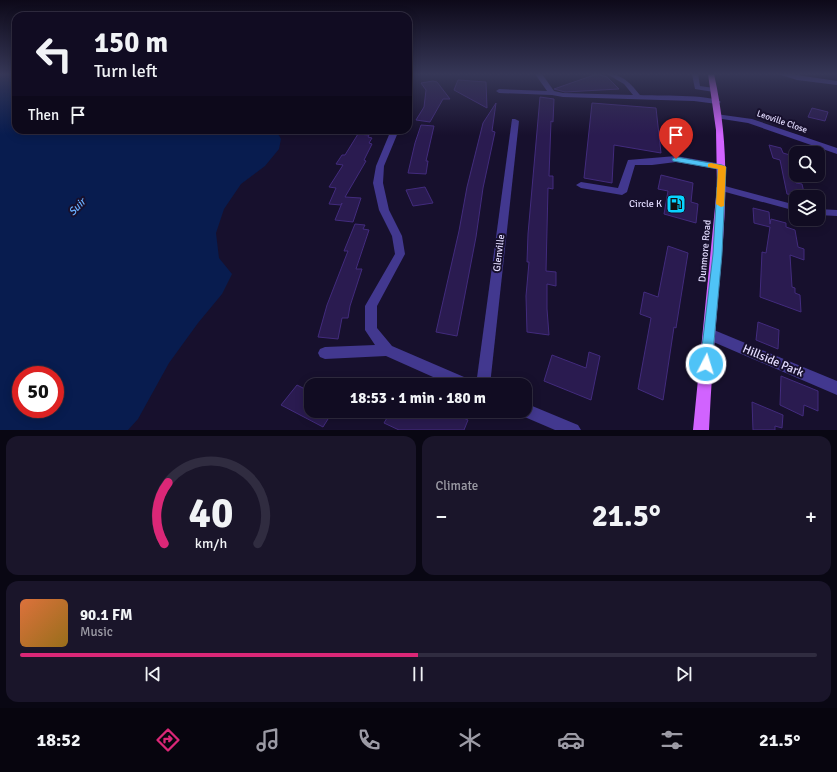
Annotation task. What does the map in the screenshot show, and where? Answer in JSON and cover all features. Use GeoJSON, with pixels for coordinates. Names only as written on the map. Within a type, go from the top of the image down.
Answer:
{"type":"FeatureCollection","features":[{"type":"Feature","properties":{"kind":"main road","name":"Dunmore Road"},"geometry":{"type":"LineString","coordinates":[[701,430],[709,334],[718,254],[722,167],[722,141],[715,94]]}},
{"type":"Feature","properties":{"kind":"street"},"geometry":{"type":"LineString","coordinates":[[558,94],[694,99],[717,102]]}},
{"type":"Feature","properties":{"kind":"street","name":"Leoville Close"},"geometry":{"type":"LineString","coordinates":[[719,116],[749,121],[837,151]]}},
{"type":"Feature","properties":{"kind":"street","name":"Glenville"},"geometry":{"type":"LineString","coordinates":[[484,378],[515,121]]}},
{"type":"Feature","properties":{"kind":"street"},"geometry":{"type":"LineString","coordinates":[[387,350],[371,330],[372,306],[400,254],[397,236],[384,210],[378,183],[380,166],[392,134]]}},
{"type":"Feature","properties":{"kind":"street"},"geometry":{"type":"LineString","coordinates":[[581,185],[622,192],[632,162],[652,162],[676,159],[722,167]]}},
{"type":"Feature","properties":{"kind":"street"},"geometry":{"type":"LineString","coordinates":[[721,188],[789,206]]}},
{"type":"Feature","properties":{"kind":"street"},"geometry":{"type":"LineString","coordinates":[[825,212],[837,213]]}},
{"type":"Feature","properties":{"kind":"street","name":"Hillside Park"},"geometry":{"type":"LineString","coordinates":[[709,334],[837,388]]}},
{"type":"Feature","properties":{"kind":"street"},"geometry":{"type":"LineString","coordinates":[[325,353],[387,350],[450,378]]}},
{"type":"Feature","properties":{"kind":"street"},"geometry":{"type":"LineString","coordinates":[[532,413],[573,430]]}},
{"type":"Feature","properties":{"kind":"water","name":"Suir"},"geometry":{"type":"Polygon","coordinates":[[[0,94],[12,94],[12,134],[278,134],[281,139],[279,149],[265,166],[241,184],[224,209],[216,233],[219,258],[232,274],[222,294],[198,323],[169,363],[138,419],[128,430],[0,430],[0,94]]]}},
{"type":"Feature","properties":{"kind":"building"},"geometry":{"type":"Polygon","coordinates":[[[426,94],[446,94],[450,99],[443,99],[430,122],[416,120],[424,107],[426,94]]]}},
{"type":"Feature","properties":{"kind":"building"},"geometry":{"type":"Polygon","coordinates":[[[461,94],[486,94],[487,108],[461,94]]]}},
{"type":"Feature","properties":{"kind":"building"},"geometry":{"type":"Polygon","coordinates":[[[540,97],[554,99],[553,122],[551,121],[549,176],[553,176],[553,189],[548,188],[546,271],[556,272],[556,286],[547,284],[549,335],[527,332],[526,296],[529,262],[527,262],[528,234],[540,97]]]}},
{"type":"Feature","properties":{"kind":"building"},"geometry":{"type":"Polygon","coordinates":[[[496,103],[492,131],[495,132],[483,188],[476,237],[457,336],[436,332],[459,231],[467,187],[483,123],[496,103]]]}},
{"type":"Feature","properties":{"kind":"building"},"geometry":{"type":"Polygon","coordinates":[[[592,103],[656,108],[661,153],[614,145],[612,183],[584,178],[592,103]]]}},
{"type":"Feature","properties":{"kind":"building"},"geometry":{"type":"Polygon","coordinates":[[[812,108],[828,112],[825,121],[808,117],[812,108]]]}},
{"type":"Feature","properties":{"kind":"building"},"geometry":{"type":"Polygon","coordinates":[[[421,125],[434,126],[426,161],[428,161],[426,174],[408,173],[415,143],[421,125]]]}},
{"type":"Feature","properties":{"kind":"building"},"geometry":{"type":"Polygon","coordinates":[[[358,134],[369,135],[368,137],[372,138],[369,143],[372,144],[364,160],[366,161],[345,197],[361,198],[353,222],[335,220],[342,203],[341,205],[329,204],[336,188],[329,187],[343,165],[336,164],[342,155],[345,155],[358,134]]]}},
{"type":"Feature","properties":{"kind":"building"},"geometry":{"type":"Polygon","coordinates":[[[769,145],[781,148],[783,153],[789,155],[789,182],[802,184],[803,190],[789,190],[789,194],[787,194],[780,160],[773,158],[769,145]]]}},
{"type":"Feature","properties":{"kind":"building"},"geometry":{"type":"Polygon","coordinates":[[[661,175],[693,183],[691,202],[698,204],[696,223],[664,214],[668,191],[658,189],[661,175]]]}},
{"type":"Feature","properties":{"kind":"building"},"geometry":{"type":"Polygon","coordinates":[[[425,187],[433,203],[413,206],[406,190],[425,187]]]}},
{"type":"Feature","properties":{"kind":"building"},"geometry":{"type":"Polygon","coordinates":[[[753,208],[769,212],[770,224],[771,219],[786,223],[786,227],[795,230],[798,247],[804,249],[804,260],[790,255],[792,287],[795,288],[795,293],[800,295],[801,312],[760,297],[762,252],[766,253],[770,227],[754,223],[753,208]]]}},
{"type":"Feature","properties":{"kind":"building"},"geometry":{"type":"Polygon","coordinates":[[[355,224],[365,225],[363,229],[369,230],[356,269],[362,269],[350,306],[348,318],[342,318],[338,339],[318,337],[327,305],[348,251],[344,251],[355,224]]]}},
{"type":"Feature","properties":{"kind":"building"},"geometry":{"type":"Polygon","coordinates":[[[668,246],[688,253],[676,328],[674,327],[663,400],[638,389],[651,318],[640,314],[644,292],[658,297],[668,246]]]}},
{"type":"Feature","properties":{"kind":"building"},"geometry":{"type":"Polygon","coordinates":[[[758,322],[779,330],[778,349],[756,340],[758,322]]]}},
{"type":"Feature","properties":{"kind":"building"},"geometry":{"type":"Polygon","coordinates":[[[589,352],[600,356],[591,400],[544,381],[552,355],[586,368],[589,352]]]}},
{"type":"Feature","properties":{"kind":"building"},"geometry":{"type":"Polygon","coordinates":[[[781,376],[818,391],[818,411],[804,405],[803,416],[780,405],[781,376]]]}},
{"type":"Feature","properties":{"kind":"building"},"geometry":{"type":"Polygon","coordinates":[[[297,385],[304,388],[304,417],[281,405],[297,385]]]}},
{"type":"Feature","properties":{"kind":"building"},"geometry":{"type":"Polygon","coordinates":[[[752,402],[783,415],[782,428],[775,426],[775,430],[753,430],[752,402]]]}},
{"type":"Feature","properties":{"kind":"building"},"geometry":{"type":"Polygon","coordinates":[[[306,418],[329,418],[323,427],[306,418]]]}},
{"type":"Feature","properties":{"kind":"building"},"geometry":{"type":"Polygon","coordinates":[[[387,418],[464,418],[468,420],[464,430],[399,430],[384,423],[387,418]]]}},
{"type":"Feature","properties":{"kind":"slow traffic"},"geometry":{"type":"LineString","coordinates":[[711,165],[722,167],[721,204]]}},
{"type":"Feature","properties":{"kind":"place","name":"Circle K"},"geometry":{"type":"Point","coordinates":[676,204]}},
{"type":"Feature","properties":{"kind":"route"},"geometry":{"type":"LineString","coordinates":[[676,159],[722,167],[718,254],[706,364]]}}]}
